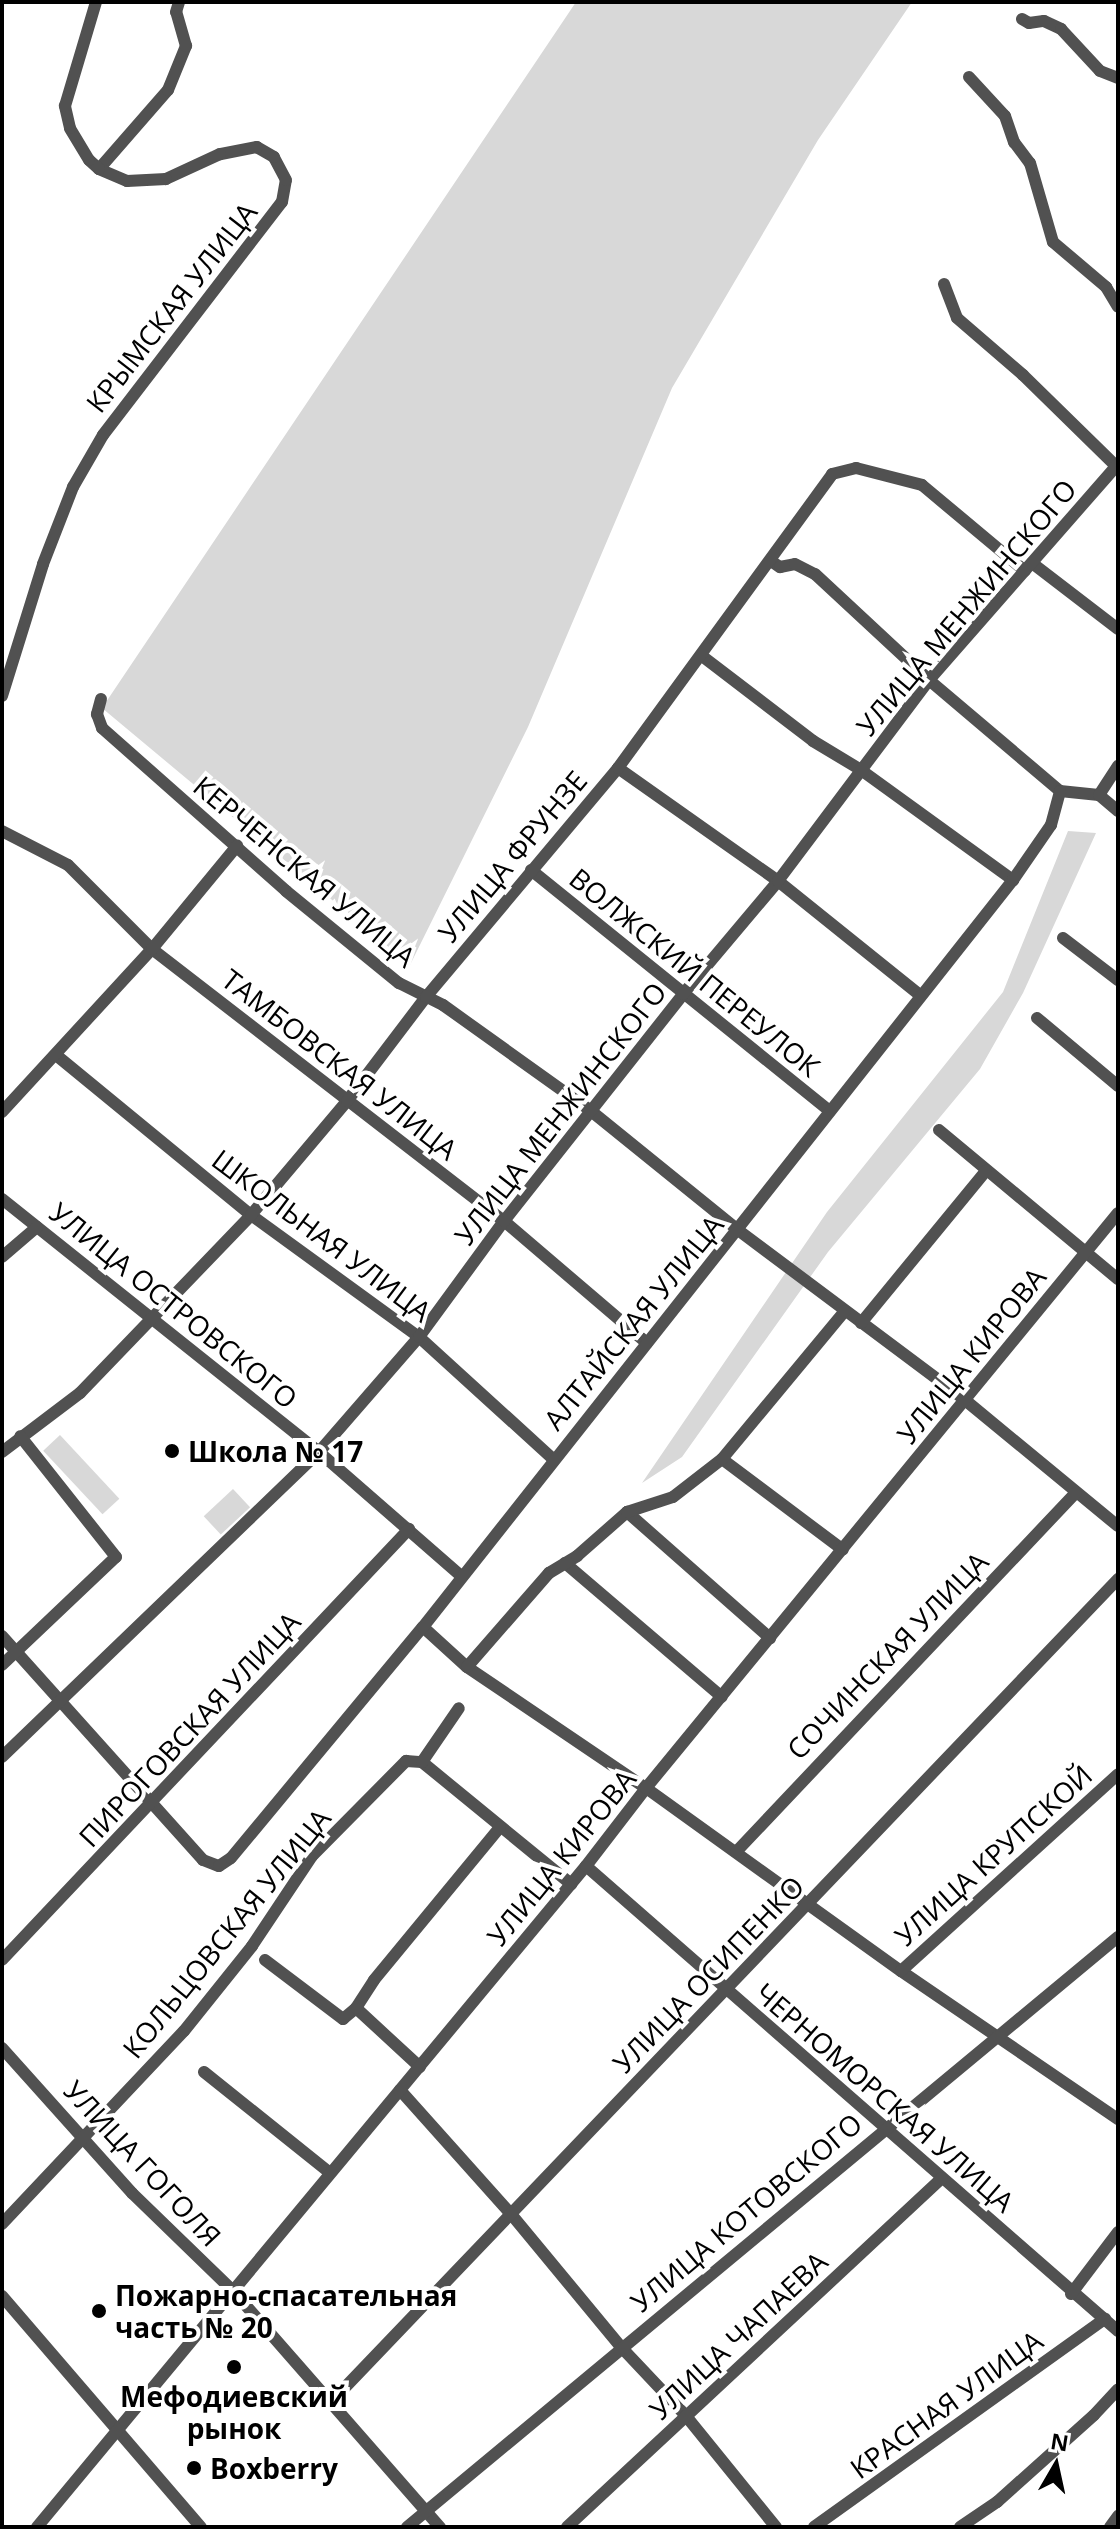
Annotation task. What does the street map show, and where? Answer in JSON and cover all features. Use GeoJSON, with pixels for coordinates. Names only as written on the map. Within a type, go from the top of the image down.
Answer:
{"type":"FeatureCollection","features":[{"type":"Feature","properties":{"kind":"street"},"geometry":{"type":"LineString","coordinates":[[96,2],[65,106],[70,128],[83,152],[99,169],[168,90],[186,46],[176,12],[179,2]]}},
{"type":"Feature","properties":{"kind":"street"},"geometry":{"type":"LineString","coordinates":[[1022,19],[1029,23],[1044,21],[1061,29],[1100,71],[1118,78]]}},
{"type":"Feature","properties":{"kind":"street"},"geometry":{"type":"LineString","coordinates":[[969,77],[1005,116],[1014,142],[1030,163],[1053,242],[1106,287],[1118,307]]}},
{"type":"Feature","properties":{"kind":"street","name":"КРЫМСКАЯ УЛИЦА"},"geometry":{"type":"LineString","coordinates":[[2,696],[43,564],[73,487],[103,435],[282,202],[286,180],[274,157],[257,147],[220,154],[166,179],[127,181],[99,169]]}},
{"type":"Feature","properties":{"kind":"street"},"geometry":{"type":"LineString","coordinates":[[944,284],[957,318],[1023,375],[1117,465]]}},
{"type":"Feature","properties":{"kind":"street","name":"УЛИЦА МЕНЖИНСКОГО"},"geometry":{"type":"LineString","coordinates":[[2,1757],[319,1452],[419,1337],[504,1221],[683,994],[778,881],[929,680],[1117,465]]}},
{"type":"Feature","properties":{"kind":"street","name":"УЛИЦА ФРУНЗЕ"},"geometry":{"type":"LineString","coordinates":[[2,1452],[80,1393],[154,1320],[251,1215],[347,1101],[426,997],[618,768],[832,474],[856,468],[922,485],[1028,567]]}},
{"type":"Feature","properties":{"kind":"street"},"geometry":{"type":"LineString","coordinates":[[771,561],[780,567],[795,564],[815,574],[929,680],[1060,791],[1099,795],[1118,811]]}},
{"type":"Feature","properties":{"kind":"street"},"geometry":{"type":"LineString","coordinates":[[1028,567],[1118,629]]}},
{"type":"Feature","properties":{"kind":"street"},"geometry":{"type":"LineString","coordinates":[[702,656],[813,741],[861,770],[1013,880]]}},
{"type":"Feature","properties":{"kind":"street","name":"КЕРЧЕНСКАЯ УЛИЦА"},"geometry":{"type":"LineString","coordinates":[[101,699],[97,714],[102,728],[399,983],[443,1005],[591,1111],[738,1230],[965,1400],[1118,1526]]}},
{"type":"Feature","properties":{"kind":"street"},"geometry":{"type":"LineString","coordinates":[[1099,795],[1118,766]]}},
{"type":"Feature","properties":{"kind":"street"},"geometry":{"type":"LineString","coordinates":[[618,768],[778,881],[920,995]]}},
{"type":"Feature","properties":{"kind":"street","name":"АЛТАЙСКАЯ УЛИЦА"},"geometry":{"type":"LineString","coordinates":[[152,1805],[203,1860],[219,1866],[231,1858],[423,1627],[1013,880],[1051,825],[1060,791]]}},
{"type":"Feature","properties":{"kind":"street","name":"ТАМБОВСКАЯ УЛИЦА"},"geometry":{"type":"LineString","coordinates":[[2,831],[68,865],[152,949],[504,1221],[647,1343]]}},
{"type":"Feature","properties":{"kind":"street"},"geometry":{"type":"LineString","coordinates":[[2,1112],[152,949],[237,846]]}},
{"type":"Feature","properties":{"kind":"street","name":"ВОЛЖСКИЙ ПЕРЕУЛОК"},"geometry":{"type":"LineString","coordinates":[[531,870],[830,1111]]}},
{"type":"Feature","properties":{"kind":"street"},"geometry":{"type":"LineString","coordinates":[[1063,938],[1118,980]]}},
{"type":"Feature","properties":{"kind":"street"},"geometry":{"type":"LineString","coordinates":[[1037,1018],[1118,1086]]}},
{"type":"Feature","properties":{"kind":"street","name":"ШКОЛЬНАЯ УЛИЦА"},"geometry":{"type":"LineString","coordinates":[[56,1055],[251,1215],[419,1337],[553,1459]]}},
{"type":"Feature","properties":{"kind":"street"},"geometry":{"type":"LineString","coordinates":[[939,1130],[1118,1279]]}},
{"type":"Feature","properties":{"kind":"street"},"geometry":{"type":"LineString","coordinates":[[861,1323],[986,1171]]}},
{"type":"Feature","properties":{"kind":"street","name":"УЛИЦА ОСТРОВСКОГО"},"geometry":{"type":"LineString","coordinates":[[2,1199],[319,1452],[461,1576]]}},
{"type":"Feature","properties":{"kind":"street","name":"УЛИЦА КИРОВА"},"geometry":{"type":"LineString","coordinates":[[37,2527],[586,1866],[646,1788],[1118,1213]]}},
{"type":"Feature","properties":{"kind":"street"},"geometry":{"type":"LineString","coordinates":[[2,1257],[37,1227]]}},
{"type":"Feature","properties":{"kind":"street"},"geometry":{"type":"LineString","coordinates":[[467,1667],[549,1573],[627,1512],[673,1497],[722,1459],[845,1311]]}},
{"type":"Feature","properties":{"kind":"street"},"geometry":{"type":"LineString","coordinates":[[2,1665],[116,1557],[20,1436]]}},
{"type":"Feature","properties":{"kind":"street"},"geometry":{"type":"LineString","coordinates":[[722,1459],[843,1550]]}},
{"type":"Feature","properties":{"kind":"street","name":"СОЧИНСКАЯ УЛИЦА"},"geometry":{"type":"LineString","coordinates":[[736,1852],[1075,1493]]}},
{"type":"Feature","properties":{"kind":"street"},"geometry":{"type":"LineString","coordinates":[[627,1512],[770,1638]]}},
{"type":"Feature","properties":{"kind":"street","name":"ПИРОГОВСКАЯ УЛИЦА"},"geometry":{"type":"LineString","coordinates":[[2,1960],[152,1805],[409,1529]]}},
{"type":"Feature","properties":{"kind":"street"},"geometry":{"type":"LineString","coordinates":[[565,1563],[589,1587],[722,1697]]}},
{"type":"Feature","properties":{"kind":"street","name":"УЛИЦА ОСИПЕНКО"},"geometry":{"type":"LineString","coordinates":[[331,2402],[725,1988],[811,1904],[1118,1579]]}},
{"type":"Feature","properties":{"kind":"street"},"geometry":{"type":"LineString","coordinates":[[423,1627],[467,1667],[646,1788],[901,1971],[1118,2119]]}},
{"type":"Feature","properties":{"kind":"street"},"geometry":{"type":"LineString","coordinates":[[2,1636],[152,1805]]}},
{"type":"Feature","properties":{"kind":"street","name":"КОЛЬЦОВСКАЯ УЛИЦА"},"geometry":{"type":"LineString","coordinates":[[2,2224],[184,2031],[252,1946],[312,1856],[406,1761],[422,1762],[456,1712]]}},
{"type":"Feature","properties":{"kind":"street"},"geometry":{"type":"LineString","coordinates":[[422,1762],[571,1884]]}},
{"type":"Feature","properties":{"kind":"street","name":"УЛИЦА КРУПСКОЙ"},"geometry":{"type":"LineString","coordinates":[[901,1971],[1118,1774]]}},
{"type":"Feature","properties":{"kind":"street"},"geometry":{"type":"LineString","coordinates":[[265,1960],[343,2019],[356,2008],[374,1980],[500,1827]]}},
{"type":"Feature","properties":{"kind":"street","name":"ЧЕРНОМОРСКАЯ УЛИЦА"},"geometry":{"type":"LineString","coordinates":[[586,1866],[1071,2294],[1118,2331]]}},
{"type":"Feature","properties":{"kind":"street","name":"УЛИЦА КОТОВСКОГО"},"geometry":{"type":"LineString","coordinates":[[407,2527],[885,2127],[999,2038],[1118,1937]]}},
{"type":"Feature","properties":{"kind":"street"},"geometry":{"type":"LineString","coordinates":[[356,2008],[420,2067]]}},
{"type":"Feature","properties":{"kind":"street","name":"УЛИЦА ГОГОЛЯ"},"geometry":{"type":"LineString","coordinates":[[2,2048],[84,2135],[132,2193],[234,2292],[440,2527]]}},
{"type":"Feature","properties":{"kind":"street"},"geometry":{"type":"LineString","coordinates":[[204,2072],[330,2173]]}},
{"type":"Feature","properties":{"kind":"street"},"geometry":{"type":"LineString","coordinates":[[400,2090],[511,2214],[622,2348],[686,2416],[776,2527]]}},
{"type":"Feature","properties":{"kind":"street","name":"УЛИЦА ЧАПАЕВА"},"geometry":{"type":"LineString","coordinates":[[567,2527],[942,2178]]}},
{"type":"Feature","properties":{"kind":"street"},"geometry":{"type":"LineString","coordinates":[[1071,2294],[1118,2232]]}},
{"type":"Feature","properties":{"kind":"street"},"geometry":{"type":"LineString","coordinates":[[6,2301],[115,2432],[201,2527]]}},
{"type":"Feature","properties":{"kind":"street"},"geometry":{"type":"LineString","coordinates":[[2,2319],[6,2301]]}},
{"type":"Feature","properties":{"kind":"street","name":"КРАСНАЯ УЛИЦА"},"geometry":{"type":"LineString","coordinates":[[814,2527],[1105,2319]]}},
{"type":"Feature","properties":{"kind":"street"},"geometry":{"type":"LineString","coordinates":[[960,2527],[997,2502],[1094,2415],[1118,2389]]}},
{"type":"Feature","properties":{"kind":"street"},"geometry":{"type":"LineString","coordinates":[[1110,2527],[1118,2516]]}},
{"type":"Feature","properties":{"kind":"shaded area"},"geometry":{"type":"Polygon","coordinates":[[[576,2],[912,2],[818,140],[672,388],[528,727],[410,965],[102,708],[576,2]]]}},
{"type":"Feature","properties":{"kind":"shaded area"},"geometry":{"type":"Polygon","coordinates":[[[1068,831],[1096,833],[1023,993],[980,1069],[828,1252],[682,1457],[642,1483],[827,1212],[1003,992],[1068,831]]]}},
{"type":"Feature","properties":{"kind":"shaded area"},"geometry":{"type":"Polygon","coordinates":[[[60,1435],[119,1499],[103,1514],[43,1451],[60,1435]]]}},
{"type":"Feature","properties":{"kind":"shaded area"},"geometry":{"type":"Polygon","coordinates":[[[233,1489],[250,1507],[221,1535],[204,1516],[233,1489]]]}},
{"type":"Feature","properties":{"kind":"place","name":"Школа № 17"},"geometry":{"type":"Point","coordinates":[172,1451]}},
{"type":"Feature","properties":{"kind":"place","name":"Пожарно-спасательная часть № 20"},"geometry":{"type":"Point","coordinates":[99,2311]}},
{"type":"Feature","properties":{"kind":"place","name":"Мефодиевский рынок"},"geometry":{"type":"Point","coordinates":[234,2367]}},
{"type":"Feature","properties":{"kind":"place","name":"Boxberry"},"geometry":{"type":"Point","coordinates":[194,2468]}}]}
